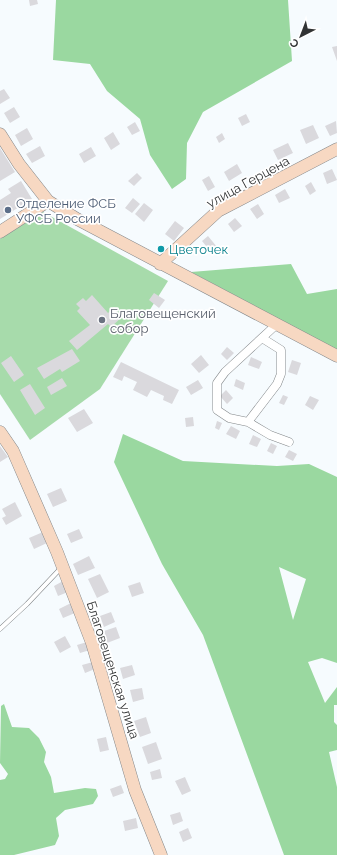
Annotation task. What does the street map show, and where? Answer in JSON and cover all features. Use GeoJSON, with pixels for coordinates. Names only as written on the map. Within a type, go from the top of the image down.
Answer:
{"type":"FeatureCollection","features":[{"type":"Feature","properties":{"kind":"main road"},"geometry":{"type":"LineString","coordinates":[[0,134],[19,164],[48,200],[77,219],[160,264],[337,356]]}},
{"type":"Feature","properties":{"kind":"main road","name":"улица Герцена"},"geometry":{"type":"LineString","coordinates":[[160,264],[218,211],[337,150]]}},
{"type":"Feature","properties":{"kind":"main road"},"geometry":{"type":"LineString","coordinates":[[0,232],[48,200]]}},
{"type":"Feature","properties":{"kind":"main road","name":"Благовещенская улица"},"geometry":{"type":"LineString","coordinates":[[0,432],[13,451],[63,566],[92,643],[136,790],[161,855]]}},
{"type":"Feature","properties":{"kind":"street"},"geometry":{"type":"LineString","coordinates":[[277,324],[225,372],[217,383],[217,410],[229,418],[248,422],[270,435],[289,442]]}},
{"type":"Feature","properties":{"kind":"street"},"geometry":{"type":"LineString","coordinates":[[248,422],[277,384],[281,374],[281,350],[262,338]]}},
{"type":"Feature","properties":{"kind":"lane"},"geometry":{"type":"LineString","coordinates":[[0,629],[63,566]]}},
{"type":"Feature","properties":{"kind":"green space"},"geometry":{"type":"Polygon","coordinates":[[[56,0],[288,0],[292,61],[203,112],[187,143],[186,179],[172,189],[150,155],[140,119],[107,91],[90,64],[53,60],[56,0]]]}},
{"type":"Feature","properties":{"kind":"green space"},"geometry":{"type":"Polygon","coordinates":[[[43,212],[168,281],[100,389],[30,440],[0,394],[0,239],[43,212]]]}},
{"type":"Feature","properties":{"kind":"green space"},"geometry":{"type":"Polygon","coordinates":[[[291,264],[307,294],[337,289],[337,350],[191,272],[291,264]]]}},
{"type":"Feature","properties":{"kind":"green space"},"geometry":{"type":"Polygon","coordinates":[[[123,434],[183,461],[277,466],[309,464],[337,477],[337,663],[322,658],[308,662],[325,703],[337,687],[337,705],[334,705],[334,722],[337,725],[337,750],[329,752],[337,787],[337,855],[284,855],[203,635],[162,564],[114,462],[123,434]],[[279,567],[293,620],[306,579],[279,567]]]}},
{"type":"Feature","properties":{"kind":"green space"},"geometry":{"type":"Polygon","coordinates":[[[4,704],[12,727],[29,728],[39,738],[46,752],[44,762],[51,777],[54,793],[85,788],[96,789],[98,796],[93,804],[65,810],[56,818],[59,836],[55,845],[14,855],[0,855],[0,780],[5,779],[8,774],[0,763],[1,706],[4,704]]]}},
{"type":"Feature","properties":{"kind":"building"},"geometry":{"type":"Polygon","coordinates":[[[29,0],[37,0],[38,4],[30,6],[29,0]]]}},
{"type":"Feature","properties":{"kind":"building"},"geometry":{"type":"Polygon","coordinates":[[[337,46],[337,61],[332,47],[337,46]]]}},
{"type":"Feature","properties":{"kind":"building"},"geometry":{"type":"Polygon","coordinates":[[[4,89],[10,98],[0,104],[0,91],[4,89]]]}},
{"type":"Feature","properties":{"kind":"building"},"geometry":{"type":"Polygon","coordinates":[[[14,107],[20,117],[10,123],[4,113],[14,107]]]}},
{"type":"Feature","properties":{"kind":"building"},"geometry":{"type":"Polygon","coordinates":[[[246,114],[250,122],[242,126],[238,118],[246,114]]]}},
{"type":"Feature","properties":{"kind":"building"},"geometry":{"type":"Polygon","coordinates":[[[336,121],[337,133],[330,136],[325,126],[336,121]]]}},
{"type":"Feature","properties":{"kind":"building"},"geometry":{"type":"Polygon","coordinates":[[[135,122],[140,131],[132,135],[127,127],[135,122]]]}},
{"type":"Feature","properties":{"kind":"building"},"geometry":{"type":"Polygon","coordinates":[[[313,125],[319,138],[306,144],[300,130],[313,125]]]}},
{"type":"Feature","properties":{"kind":"building"},"geometry":{"type":"Polygon","coordinates":[[[27,128],[33,139],[21,146],[15,135],[27,128]]]}},
{"type":"Feature","properties":{"kind":"building"},"geometry":{"type":"Polygon","coordinates":[[[113,132],[120,144],[111,150],[104,138],[113,132]]]}},
{"type":"Feature","properties":{"kind":"building"},"geometry":{"type":"Polygon","coordinates":[[[222,133],[225,139],[219,143],[216,137],[222,133]]]}},
{"type":"Feature","properties":{"kind":"building"},"geometry":{"type":"Polygon","coordinates":[[[288,143],[293,153],[278,160],[273,150],[288,143]]]}},
{"type":"Feature","properties":{"kind":"building"},"geometry":{"type":"Polygon","coordinates":[[[40,146],[45,156],[32,163],[26,154],[40,146]]]}},
{"type":"Feature","properties":{"kind":"building"},"geometry":{"type":"Polygon","coordinates":[[[91,147],[96,156],[84,163],[79,154],[91,147]]]}},
{"type":"Feature","properties":{"kind":"building"},"geometry":{"type":"Polygon","coordinates":[[[0,148],[15,172],[0,181],[0,148]]]}},
{"type":"Feature","properties":{"kind":"building"},"geometry":{"type":"Polygon","coordinates":[[[237,164],[242,173],[229,181],[224,172],[237,164]]]}},
{"type":"Feature","properties":{"kind":"building"},"geometry":{"type":"Polygon","coordinates":[[[332,169],[337,180],[327,184],[323,173],[332,169]]]}},
{"type":"Feature","properties":{"kind":"building"},"geometry":{"type":"Polygon","coordinates":[[[137,173],[142,178],[134,186],[128,181],[137,173]]]}},
{"type":"Feature","properties":{"kind":"building"},"geometry":{"type":"Polygon","coordinates":[[[209,176],[215,187],[208,191],[202,180],[209,176]]]}},
{"type":"Feature","properties":{"kind":"building","name":"Отделение ФСБ УФСБ России"},"geometry":{"type":"Polygon","coordinates":[[[21,181],[32,199],[0,219],[0,200],[11,193],[8,189],[21,181]]]}},
{"type":"Feature","properties":{"kind":"building"},"geometry":{"type":"Polygon","coordinates":[[[311,182],[316,191],[310,195],[305,186],[311,182]]]}},
{"type":"Feature","properties":{"kind":"building"},"geometry":{"type":"Polygon","coordinates":[[[285,189],[290,198],[279,203],[275,195],[285,189]]]}},
{"type":"Feature","properties":{"kind":"building"},"geometry":{"type":"Polygon","coordinates":[[[133,198],[140,204],[132,213],[125,208],[133,198]]]}},
{"type":"Feature","properties":{"kind":"building"},"geometry":{"type":"Polygon","coordinates":[[[144,203],[153,210],[144,222],[135,214],[144,203]]]}},
{"type":"Feature","properties":{"kind":"building"},"geometry":{"type":"Polygon","coordinates":[[[258,204],[264,214],[257,219],[250,209],[258,204]]]}},
{"type":"Feature","properties":{"kind":"building"},"geometry":{"type":"Polygon","coordinates":[[[235,218],[242,226],[234,232],[228,224],[235,218]]]}},
{"type":"Feature","properties":{"kind":"building"},"geometry":{"type":"Polygon","coordinates":[[[175,221],[184,228],[174,241],[165,234],[175,221]]]}},
{"type":"Feature","properties":{"kind":"building"},"geometry":{"type":"Polygon","coordinates":[[[208,236],[217,247],[211,252],[202,241],[208,236]]]}},
{"type":"Feature","properties":{"kind":"building"},"geometry":{"type":"Polygon","coordinates":[[[154,293],[165,300],[159,308],[149,300],[154,293]]]}},
{"type":"Feature","properties":{"kind":"building","name":"Благовещенский собор"},"geometry":{"type":"Polygon","coordinates":[[[92,295],[108,313],[114,307],[122,317],[111,327],[108,324],[77,350],[69,341],[90,325],[77,311],[80,308],[76,304],[83,298],[86,301],[92,295]]]}},
{"type":"Feature","properties":{"kind":"building"},"geometry":{"type":"Polygon","coordinates":[[[227,347],[234,353],[227,360],[221,354],[227,347]]]}},
{"type":"Feature","properties":{"kind":"building"},"geometry":{"type":"Polygon","coordinates":[[[72,349],[80,361],[62,372],[60,369],[44,379],[37,368],[72,349]]]}},
{"type":"Feature","properties":{"kind":"building"},"geometry":{"type":"Polygon","coordinates":[[[201,355],[209,365],[199,373],[191,364],[201,355]]]}},
{"type":"Feature","properties":{"kind":"building"},"geometry":{"type":"Polygon","coordinates":[[[11,356],[24,375],[14,382],[1,363],[11,356]]]}},
{"type":"Feature","properties":{"kind":"building"},"geometry":{"type":"Polygon","coordinates":[[[251,357],[262,362],[259,369],[248,365],[251,357]]]}},
{"type":"Feature","properties":{"kind":"building"},"geometry":{"type":"Polygon","coordinates":[[[292,360],[301,363],[297,375],[288,372],[292,360]]]}},
{"type":"Feature","properties":{"kind":"building"},"geometry":{"type":"Polygon","coordinates":[[[121,362],[179,390],[172,404],[163,400],[164,396],[151,390],[147,397],[133,390],[137,382],[124,376],[122,381],[113,377],[121,362]]]}},
{"type":"Feature","properties":{"kind":"building"},"geometry":{"type":"Polygon","coordinates":[[[62,378],[67,386],[51,395],[47,387],[62,378]]]}},
{"type":"Feature","properties":{"kind":"building"},"geometry":{"type":"Polygon","coordinates":[[[236,379],[245,383],[243,390],[234,386],[236,379]]]}},
{"type":"Feature","properties":{"kind":"building"},"geometry":{"type":"Polygon","coordinates":[[[198,380],[203,388],[191,395],[186,387],[198,380]]]}},
{"type":"Feature","properties":{"kind":"building"},"geometry":{"type":"Polygon","coordinates":[[[30,384],[45,408],[35,415],[20,390],[30,384]]]}},
{"type":"Feature","properties":{"kind":"building"},"geometry":{"type":"Polygon","coordinates":[[[226,390],[233,398],[227,404],[220,396],[226,390]]]}},
{"type":"Feature","properties":{"kind":"building"},"geometry":{"type":"Polygon","coordinates":[[[283,395],[288,397],[284,405],[279,403],[283,395]]]}},
{"type":"Feature","properties":{"kind":"building"},"geometry":{"type":"Polygon","coordinates":[[[310,396],[319,400],[313,410],[305,405],[310,396]]]}},
{"type":"Feature","properties":{"kind":"building"},"geometry":{"type":"Polygon","coordinates":[[[84,409],[93,423],[77,432],[68,418],[84,409]]]}},
{"type":"Feature","properties":{"kind":"building"},"geometry":{"type":"Polygon","coordinates":[[[193,417],[194,426],[186,427],[185,418],[193,417]]]}},
{"type":"Feature","properties":{"kind":"building"},"geometry":{"type":"Polygon","coordinates":[[[217,421],[222,423],[219,430],[215,428],[217,421]]]}},
{"type":"Feature","properties":{"kind":"building"},"geometry":{"type":"Polygon","coordinates":[[[231,426],[240,431],[236,439],[226,434],[231,426]]]}},
{"type":"Feature","properties":{"kind":"building"},"geometry":{"type":"Polygon","coordinates":[[[253,435],[261,439],[257,447],[249,444],[253,435]]]}},
{"type":"Feature","properties":{"kind":"building"},"geometry":{"type":"Polygon","coordinates":[[[271,443],[277,446],[273,454],[267,451],[271,443]]]}},
{"type":"Feature","properties":{"kind":"building"},"geometry":{"type":"Polygon","coordinates":[[[0,446],[8,457],[0,462],[0,446]]]}},
{"type":"Feature","properties":{"kind":"building"},"geometry":{"type":"Polygon","coordinates":[[[289,450],[297,454],[293,461],[285,457],[289,450]]]}},
{"type":"Feature","properties":{"kind":"building"},"geometry":{"type":"Polygon","coordinates":[[[61,488],[67,501],[53,507],[47,494],[61,488]]]}},
{"type":"Feature","properties":{"kind":"building"},"geometry":{"type":"Polygon","coordinates":[[[15,502],[22,516],[6,525],[2,518],[6,516],[2,509],[15,502]]]}},
{"type":"Feature","properties":{"kind":"building"},"geometry":{"type":"Polygon","coordinates":[[[79,529],[83,538],[71,543],[67,534],[79,529]]]}},
{"type":"Feature","properties":{"kind":"building"},"geometry":{"type":"Polygon","coordinates":[[[43,532],[47,543],[34,549],[29,538],[43,532]]]}},
{"type":"Feature","properties":{"kind":"building"},"geometry":{"type":"Polygon","coordinates":[[[89,556],[95,568],[78,575],[73,564],[89,556]]]}},
{"type":"Feature","properties":{"kind":"building"},"geometry":{"type":"Polygon","coordinates":[[[100,574],[109,592],[97,598],[88,579],[100,574]]]}},
{"type":"Feature","properties":{"kind":"building"},"geometry":{"type":"Polygon","coordinates":[[[63,581],[68,592],[58,596],[54,586],[63,581]]]}},
{"type":"Feature","properties":{"kind":"building"},"geometry":{"type":"Polygon","coordinates":[[[140,582],[144,593],[132,597],[128,586],[140,582]]]}},
{"type":"Feature","properties":{"kind":"building"},"geometry":{"type":"Polygon","coordinates":[[[71,603],[75,613],[63,618],[59,609],[71,603]]]}},
{"type":"Feature","properties":{"kind":"building"},"geometry":{"type":"Polygon","coordinates":[[[111,612],[115,622],[104,627],[100,616],[111,612]]]}},
{"type":"Feature","properties":{"kind":"building"},"geometry":{"type":"Polygon","coordinates":[[[116,627],[120,638],[107,643],[104,631],[116,627]]]}},
{"type":"Feature","properties":{"kind":"building"},"geometry":{"type":"Polygon","coordinates":[[[65,636],[71,647],[60,653],[54,642],[65,636]]]}},
{"type":"Feature","properties":{"kind":"building"},"geometry":{"type":"Polygon","coordinates":[[[87,642],[90,650],[80,653],[77,645],[87,642]]]}},
{"type":"Feature","properties":{"kind":"building"},"geometry":{"type":"Polygon","coordinates":[[[93,662],[95,669],[85,673],[82,665],[93,662]]]}},
{"type":"Feature","properties":{"kind":"building"},"geometry":{"type":"Polygon","coordinates":[[[132,665],[135,675],[123,679],[120,668],[132,665]]]}},
{"type":"Feature","properties":{"kind":"building"},"geometry":{"type":"Polygon","coordinates":[[[142,688],[144,699],[133,702],[130,690],[142,688]]]}},
{"type":"Feature","properties":{"kind":"building"},"geometry":{"type":"Polygon","coordinates":[[[146,717],[151,733],[140,737],[134,721],[146,717]]]}},
{"type":"Feature","properties":{"kind":"building"},"geometry":{"type":"Polygon","coordinates":[[[106,737],[109,750],[100,752],[97,739],[106,737]]]}},
{"type":"Feature","properties":{"kind":"building"},"geometry":{"type":"Polygon","coordinates":[[[156,742],[162,759],[148,764],[142,747],[156,742]]]}},
{"type":"Feature","properties":{"kind":"building"},"geometry":{"type":"Polygon","coordinates":[[[160,769],[162,778],[152,780],[150,772],[160,769]]]}},
{"type":"Feature","properties":{"kind":"building"},"geometry":{"type":"Polygon","coordinates":[[[185,777],[191,791],[182,795],[175,781],[185,777]]]}},
{"type":"Feature","properties":{"kind":"building"},"geometry":{"type":"Polygon","coordinates":[[[121,785],[124,793],[113,797],[110,789],[121,785]]]}},
{"type":"Feature","properties":{"kind":"building"},"geometry":{"type":"Polygon","coordinates":[[[180,812],[183,821],[173,825],[170,815],[180,812]]]}},
{"type":"Feature","properties":{"kind":"building"},"geometry":{"type":"Polygon","coordinates":[[[136,818],[138,828],[125,831],[123,821],[136,818]]]}},
{"type":"Feature","properties":{"kind":"building"},"geometry":{"type":"Polygon","coordinates":[[[188,828],[192,838],[183,842],[179,832],[188,828]]]}},
{"type":"Feature","properties":{"kind":"place","name":"Отделение ФСБ УФСБ России"},"geometry":{"type":"Point","coordinates":[8,210]}},
{"type":"Feature","properties":{"kind":"place","name":"Цветочек"},"geometry":{"type":"Point","coordinates":[161,249]}},
{"type":"Feature","properties":{"kind":"place","name":"Благовещенский собор"},"geometry":{"type":"Point","coordinates":[102,320]}}]}
